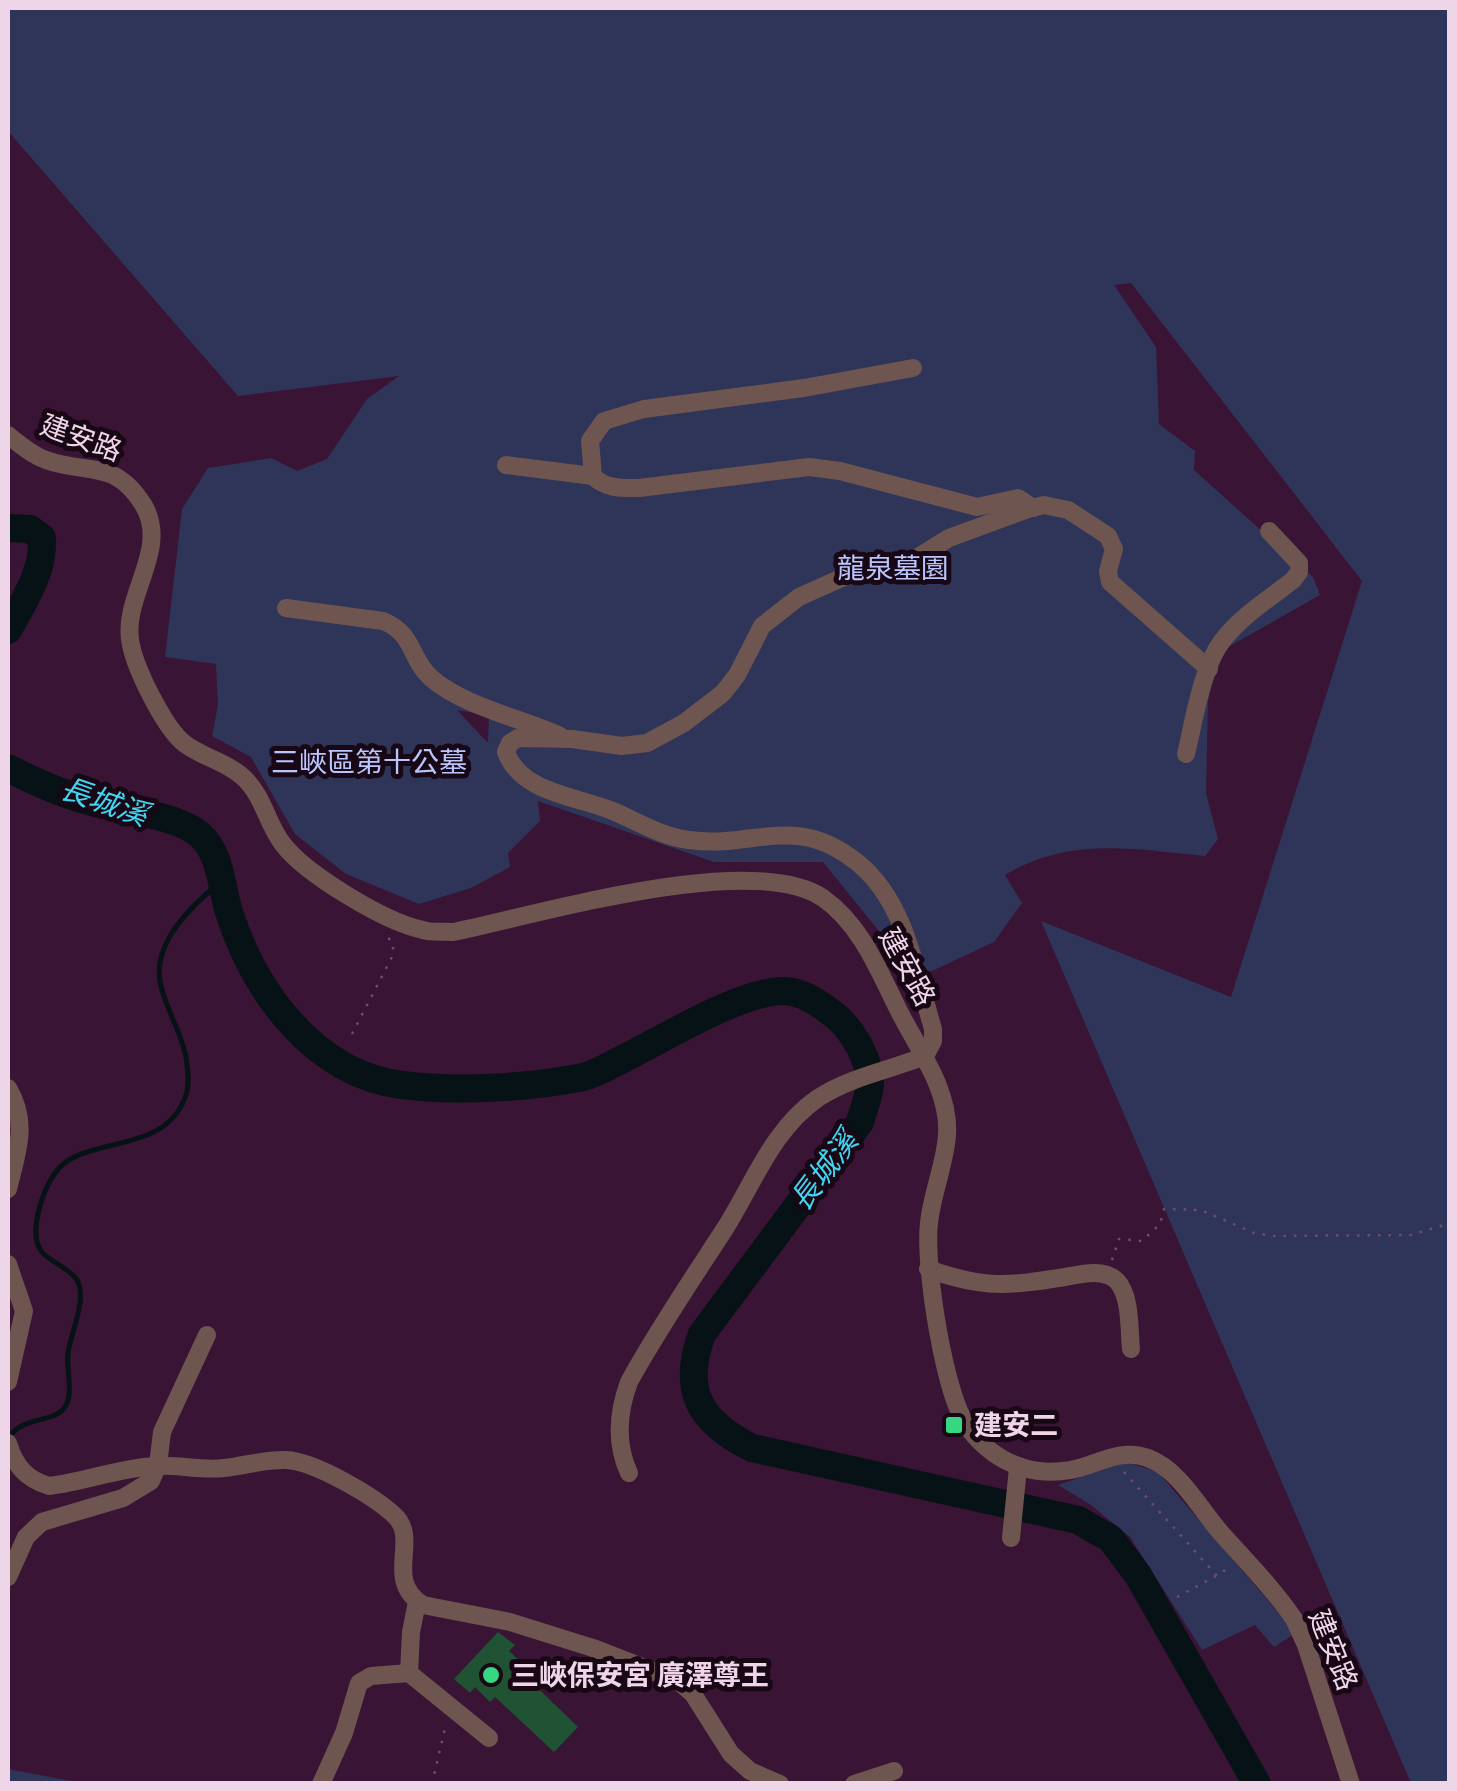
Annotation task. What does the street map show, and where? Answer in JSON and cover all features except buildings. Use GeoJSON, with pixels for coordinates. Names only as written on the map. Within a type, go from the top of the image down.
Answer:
{"type":"FeatureCollection","features":[{"type":"Feature","properties":{"kind":"street"},"geometry":{"type":"LineString","coordinates":[[593,476],[590,441],[604,420],[617,415],[913,368]]}},
{"type":"Feature","properties":{"kind":"street","name":"建安路"},"geometry":{"type":"LineString","coordinates":[[8,435],[47,461],[96,467],[132,490],[152,524],[153,540],[130,612],[129,633],[131,649],[145,682],[175,734],[185,744],[228,765],[254,790],[280,840],[310,871],[368,906],[426,932],[453,932],[634,892],[765,880],[793,884],[821,897],[847,919],[874,958],[924,1056],[946,1110],[947,1135],[928,1222],[928,1269],[955,1404],[966,1426],[1018,1468],[1068,1470],[1128,1454],[1147,1457],[1177,1478],[1283,1602],[1306,1646],[1350,1784]]}},
{"type":"Feature","properties":{"kind":"street"},"geometry":{"type":"LineString","coordinates":[[506,465],[593,476],[616,488],[808,467],[976,507],[1018,498],[1033,508]]}},
{"type":"Feature","properties":{"kind":"street"},"geometry":{"type":"LineString","coordinates":[[629,1473],[619,1434],[621,1404],[629,1382],[729,1222],[765,1155],[800,1113],[846,1083],[924,1056],[933,1041],[934,1029],[892,903],[861,865],[818,839],[788,834],[713,840],[674,837],[540,786],[521,774],[506,752],[510,743],[518,738],[622,746],[647,743],[684,723],[724,693],[738,675],[762,626],[799,596],[846,576],[899,569],[949,538],[1044,505],[1068,510],[1108,536],[1114,549],[1108,571],[1110,582],[1209,670]]}},
{"type":"Feature","properties":{"kind":"street"},"geometry":{"type":"LineString","coordinates":[[1186,754],[1220,644],[1298,572],[1299,563],[1269,531]]}},
{"type":"Feature","properties":{"kind":"street"},"geometry":{"type":"LineString","coordinates":[[286,608],[368,618],[396,626],[405,634],[422,668],[443,686],[564,739]]}},
{"type":"Feature","properties":{"kind":"street"},"geometry":{"type":"LineString","coordinates":[[8,1088],[19,1112],[22,1138],[8,1188]]}},
{"type":"Feature","properties":{"kind":"street"},"geometry":{"type":"LineString","coordinates":[[8,1264],[24,1312],[8,1382]]}},
{"type":"Feature","properties":{"kind":"street"},"geometry":{"type":"LineString","coordinates":[[928,1269],[960,1280],[1011,1286],[1085,1274],[1108,1275],[1121,1287],[1131,1349]]}},
{"type":"Feature","properties":{"kind":"street"},"geometry":{"type":"LineString","coordinates":[[8,1577],[33,1528],[52,1517],[123,1498],[142,1489],[156,1474],[162,1432],[207,1336]]}},
{"type":"Feature","properties":{"kind":"street"},"geometry":{"type":"LineString","coordinates":[[8,1443],[23,1473],[49,1486],[158,1465],[205,1470],[291,1460],[342,1482],[388,1510],[400,1523],[402,1578],[417,1602],[510,1622],[678,1681],[693,1694],[731,1754],[750,1771],[780,1784]]}},
{"type":"Feature","properties":{"kind":"street"},"geometry":{"type":"LineString","coordinates":[[1011,1538],[1018,1468]]}},
{"type":"Feature","properties":{"kind":"street"},"geometry":{"type":"LineString","coordinates":[[409,1673],[410,1632],[417,1602]]}},
{"type":"Feature","properties":{"kind":"street"},"geometry":{"type":"LineString","coordinates":[[320,1784],[344,1733],[359,1683],[371,1676],[409,1673],[489,1738]]}},
{"type":"Feature","properties":{"kind":"street"},"geometry":{"type":"LineString","coordinates":[[854,1784],[894,1771]]}},
{"type":"Feature","properties":{"kind":"path"},"geometry":{"type":"LineString","coordinates":[[352,1034],[393,955],[388,936],[374,927]]}},
{"type":"Feature","properties":{"kind":"path"},"geometry":{"type":"LineString","coordinates":[[1108,1275],[1119,1238],[1142,1241],[1160,1224],[1164,1209],[1200,1210],[1254,1233],[1274,1236],[1410,1235],[1450,1224]]}},
{"type":"Feature","properties":{"kind":"path"},"geometry":{"type":"LineString","coordinates":[[1110,1456],[1218,1576]]}},
{"type":"Feature","properties":{"kind":"path"},"geometry":{"type":"LineString","coordinates":[[1177,1596],[1233,1564]]}},
{"type":"Feature","properties":{"kind":"path"},"geometry":{"type":"LineString","coordinates":[[432,1784],[449,1708]]}},
{"type":"Feature","properties":{"kind":"green space"},"geometry":{"type":"Polygon","coordinates":[[[8,8],[1449,8],[1449,1783],[1411,1783],[1041,921],[1231,997],[1362,581],[1131,283],[1114,285],[1156,347],[1159,424],[1195,451],[1194,470],[1313,577],[1320,595],[1221,651],[1208,701],[1206,793],[1218,839],[1205,856],[1103,848],[1053,855],[1029,863],[1005,875],[1022,903],[994,942],[917,978],[823,862],[714,862],[538,801],[540,821],[508,853],[510,867],[471,888],[419,904],[346,874],[295,834],[251,757],[212,736],[218,705],[216,664],[165,657],[182,509],[208,468],[271,458],[297,471],[327,459],[367,399],[399,376],[238,396],[8,131],[8,8]],[[457,710],[487,742],[489,715],[457,710]]]}},
{"type":"Feature","properties":{"kind":"green space"},"geometry":{"type":"Polygon","coordinates":[[[1124,1462],[1157,1471],[1296,1633],[1274,1647],[1255,1625],[1202,1650],[1130,1537],[1091,1505],[1058,1485],[1124,1462]]]}},
{"type":"Feature","properties":{"kind":"green space"},"geometry":{"type":"Polygon","coordinates":[[[8,1769],[82,1783],[8,1783],[8,1769]]]}},
{"type":"Feature","properties":{"kind":"waterway","name":"長城溪"},"geometry":{"type":"LineString","coordinates":[[8,528],[30,529],[42,538],[36,575],[8,630]]}},
{"type":"Feature","properties":{"kind":"waterway","name":"長城溪"},"geometry":{"type":"LineString","coordinates":[[8,768],[70,795],[177,822],[200,835],[216,861],[240,942],[272,999],[315,1046],[370,1078],[402,1085],[469,1088],[583,1077],[726,1006],[767,993],[800,994],[838,1018],[865,1058],[870,1076],[860,1122],[702,1334],[694,1372],[700,1403],[719,1427],[752,1448],[1078,1520],[1111,1539],[1138,1575],[1257,1784]]}},
{"type":"Feature","properties":{"kind":"waterway"},"geometry":{"type":"LineString","coordinates":[[8,1439],[21,1426],[60,1412],[69,1395],[68,1354],[80,1306],[80,1288],[74,1276],[46,1256],[38,1244],[36,1224],[46,1190],[55,1173],[68,1161],[143,1137],[175,1115],[186,1095],[188,1071],[159,970],[176,926],[222,880]]}},
{"type":"Feature","properties":{"kind":"place","name":"建安二"},"geometry":{"type":"Point","coordinates":[954,1425]}},
{"type":"Feature","properties":{"kind":"place","name":"三峽保安宮 廣澤尊王"},"geometry":{"type":"Point","coordinates":[491,1675]}},
{"type":"Feature","properties":{"kind":"park label","name":"龍泉墓園"},"geometry":{"type":"Point","coordinates":[893,568]}},
{"type":"Feature","properties":{"kind":"park label","name":"三峽區第十公墓"},"geometry":{"type":"Point","coordinates":[369,762]}}]}
